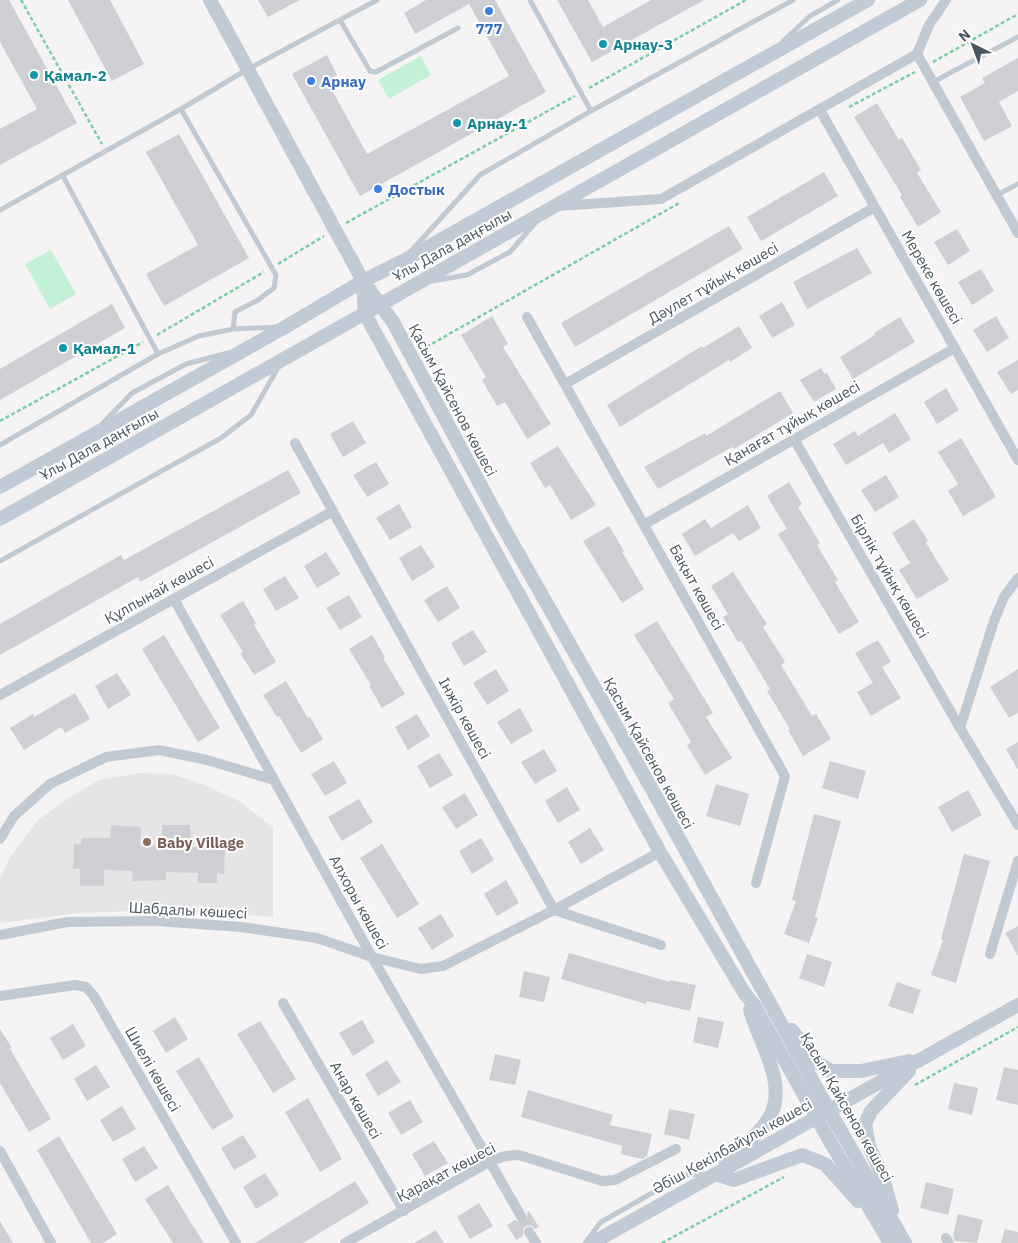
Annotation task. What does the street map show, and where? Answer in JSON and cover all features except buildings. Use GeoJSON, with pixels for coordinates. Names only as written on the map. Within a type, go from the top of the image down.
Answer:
{"type":"FeatureCollection","features":[{"type":"Feature","properties":{"kind":"street","name":"Қасым Қайсенов көшесі"},"geometry":{"type":"LineString","coordinates":[[210,0],[363,281],[393,322],[500,523],[649,784],[763,992],[905,1243]]}},
{"type":"Feature","properties":{"kind":"street","name":"Ұлы Дала даңғылы"},"geometry":{"type":"LineString","coordinates":[[0,487],[288,326],[363,281],[401,262],[868,0]]}},
{"type":"Feature","properties":{"kind":"street","name":"Ұлы Дала даңғылы"},"geometry":{"type":"LineString","coordinates":[[1,519],[920,0]]}},
{"type":"Feature","properties":{"kind":"street"},"geometry":{"type":"LineString","coordinates":[[550,208],[661,199],[917,54],[929,25],[946,0]]}},
{"type":"Feature","properties":{"kind":"street"},"geometry":{"type":"LineString","coordinates":[[917,54],[1018,233]]}},
{"type":"Feature","properties":{"kind":"street","name":"Мереке көшесі"},"geometry":{"type":"LineString","coordinates":[[820,110],[1018,460]]}},
{"type":"Feature","properties":{"kind":"street","name":"Дәулет тұйық көшесі"},"geometry":{"type":"LineString","coordinates":[[565,384],[875,207]]}},
{"type":"Feature","properties":{"kind":"street","name":"Қасым Қайсенов көшесі"},"geometry":{"type":"LineString","coordinates":[[363,281],[365,314],[660,852],[745,994],[754,1005],[890,1243]]}},
{"type":"Feature","properties":{"kind":"street","name":"Бақыт көшесі"},"geometry":{"type":"LineString","coordinates":[[527,317],[785,776],[756,883]]}},
{"type":"Feature","properties":{"kind":"street","name":"Қанағат тұйық көшесі"},"geometry":{"type":"LineString","coordinates":[[645,524],[955,348]]}},
{"type":"Feature","properties":{"kind":"street","name":"Бірлік тұйық көшесі"},"geometry":{"type":"LineString","coordinates":[[794,439],[1018,825]]}},
{"type":"Feature","properties":{"kind":"street","name":"Інжір көшесі"},"geometry":{"type":"LineString","coordinates":[[295,443],[554,910]]}},
{"type":"Feature","properties":{"kind":"street","name":"Құлпынай көшесі"},"geometry":{"type":"LineString","coordinates":[[0,695],[333,512]]}},
{"type":"Feature","properties":{"kind":"street"},"geometry":{"type":"LineString","coordinates":[[960,728],[994,621],[1004,597],[1018,578]]}},
{"type":"Feature","properties":{"kind":"street","name":"Алхоры көшесі"},"geometry":{"type":"LineString","coordinates":[[174,599],[372,957],[521,1216]]}},
{"type":"Feature","properties":{"kind":"street"},"geometry":{"type":"LineString","coordinates":[[0,839],[14,816],[50,784],[106,757],[159,750],[207,760],[274,780]]}},
{"type":"Feature","properties":{"kind":"street","name":"Шабдалы көшесі"},"geometry":{"type":"LineString","coordinates":[[0,935],[67,922],[156,921],[241,927],[317,938],[372,957],[421,969],[444,966],[554,910],[660,852]]}},
{"type":"Feature","properties":{"kind":"street"},"geometry":{"type":"LineString","coordinates":[[990,954],[1018,861]]}},
{"type":"Feature","properties":{"kind":"street"},"geometry":{"type":"LineString","coordinates":[[554,910],[661,945]]}},
{"type":"Feature","properties":{"kind":"street","name":"Шиелі көшесі"},"geometry":{"type":"LineString","coordinates":[[0,996],[75,985],[86,987],[94,996],[236,1243]]}},
{"type":"Feature","properties":{"kind":"street"},"geometry":{"type":"LineString","coordinates":[[763,992],[815,1060],[831,1071],[861,1071],[922,1059]]}},
{"type":"Feature","properties":{"kind":"street"},"geometry":{"type":"LineString","coordinates":[[745,994],[754,1023],[774,1071],[774,1107],[768,1121],[715,1174],[734,1180],[802,1155],[825,1164],[875,1218]]}},
{"type":"Feature","properties":{"kind":"street","name":"Анар көшесі"},"geometry":{"type":"LineString","coordinates":[[283,1003],[404,1212]]}},
{"type":"Feature","properties":{"kind":"street","name":"Әбіш Кекілбайұлы көшесі"},"geometry":{"type":"LineString","coordinates":[[592,1243],[1018,1005]]}},
{"type":"Feature","properties":{"kind":"street"},"geometry":{"type":"LineString","coordinates":[[892,1218],[892,1207],[882,1175],[868,1146],[865,1124],[871,1111],[922,1059]]}},
{"type":"Feature","properties":{"kind":"street","name":"Қарақат көшесі"},"geometry":{"type":"LineString","coordinates":[[345,1243],[404,1212],[491,1161],[505,1156],[519,1155],[602,1181],[615,1180],[676,1149]]}},
{"type":"Feature","properties":{"kind":"street"},"geometry":{"type":"LineString","coordinates":[[0,1151],[51,1243]]}},
{"type":"Feature","properties":{"kind":"street"},"geometry":{"type":"LineString","coordinates":[[529,1232],[536,1243]]}},
{"type":"Feature","properties":{"kind":"lane"},"geometry":{"type":"LineString","coordinates":[[0,210],[181,109],[248,69],[377,0]]}},
{"type":"Feature","properties":{"kind":"lane"},"geometry":{"type":"LineString","coordinates":[[530,0],[591,111]]}},
{"type":"Feature","properties":{"kind":"lane"},"geometry":{"type":"LineString","coordinates":[[401,262],[480,175],[591,111],[793,0]]}},
{"type":"Feature","properties":{"kind":"lane"},"geometry":{"type":"LineString","coordinates":[[765,58],[810,16],[838,0]]}},
{"type":"Feature","properties":{"kind":"lane"},"geometry":{"type":"LineString","coordinates":[[340,20],[370,70],[376,72],[458,28]]}},
{"type":"Feature","properties":{"kind":"lane"},"geometry":{"type":"LineString","coordinates":[[933,82],[1018,37]]}},
{"type":"Feature","properties":{"kind":"lane"},"geometry":{"type":"LineString","coordinates":[[181,109],[276,275],[274,288],[258,300],[235,312],[232,329]]}},
{"type":"Feature","properties":{"kind":"lane"},"geometry":{"type":"LineString","coordinates":[[63,176],[158,354]]}},
{"type":"Feature","properties":{"kind":"lane"},"geometry":{"type":"LineString","coordinates":[[997,195],[1018,184]]}},
{"type":"Feature","properties":{"kind":"lane"},"geometry":{"type":"LineString","coordinates":[[0,445],[158,354],[199,336],[232,329],[288,326]]}},
{"type":"Feature","properties":{"kind":"lane"},"geometry":{"type":"LineString","coordinates":[[0,561],[221,438],[251,415],[282,361]]}},
{"type":"Feature","properties":{"kind":"lane"},"geometry":{"type":"LineString","coordinates":[[585,1243],[601,1222],[684,1175],[715,1174]]}},
{"type":"Feature","properties":{"kind":"path"},"geometry":{"type":"LineString","coordinates":[[20,0],[106,151]]}},
{"type":"Feature","properties":{"kind":"path"},"geometry":{"type":"LineString","coordinates":[[0,422],[150,339],[335,230],[746,0]]}},
{"type":"Feature","properties":{"kind":"path"},"geometry":{"type":"LineString","coordinates":[[826,119],[1018,14]]}},
{"type":"Feature","properties":{"kind":"path"},"geometry":{"type":"LineString","coordinates":[[411,356],[687,199]]}},
{"type":"Feature","properties":{"kind":"shaded area","name":"Baby Village"},"geometry":{"type":"Polygon","coordinates":[[[140,773],[172,774],[202,784],[239,801],[273,827],[273,917],[168,910],[79,913],[0,923],[0,879],[10,857],[38,820],[67,799],[99,780],[140,773]]]}},
{"type":"Feature","properties":{"kind":"green space"},"geometry":{"type":"Polygon","coordinates":[[[421,56],[431,75],[389,99],[378,80],[421,56]]]}},
{"type":"Feature","properties":{"kind":"green space"},"geometry":{"type":"Polygon","coordinates":[[[51,250],[76,294],[50,309],[25,264],[51,250]]]}},
{"type":"Feature","properties":{"kind":"tunnel"},"geometry":{"type":"LineString","coordinates":[[521,1216],[529,1232]]}},
{"type":"Feature","properties":{"kind":"place","name":"777"},"geometry":{"type":"Point","coordinates":[489,11]}},
{"type":"Feature","properties":{"kind":"place","name":"Арнау-3"},"geometry":{"type":"Point","coordinates":[603,44]}},
{"type":"Feature","properties":{"kind":"place","name":"Қамал-2"},"geometry":{"type":"Point","coordinates":[34,75]}},
{"type":"Feature","properties":{"kind":"place","name":"Арнау"},"geometry":{"type":"Point","coordinates":[311,81]}},
{"type":"Feature","properties":{"kind":"place","name":"Арнау-1"},"geometry":{"type":"Point","coordinates":[457,123]}},
{"type":"Feature","properties":{"kind":"place","name":"Достык"},"geometry":{"type":"Point","coordinates":[378,189]}},
{"type":"Feature","properties":{"kind":"place","name":"Қамал-1"},"geometry":{"type":"Point","coordinates":[63,348]}},
{"type":"Feature","properties":{"kind":"place","name":"Baby Village"},"geometry":{"type":"Point","coordinates":[147,842]}}]}
